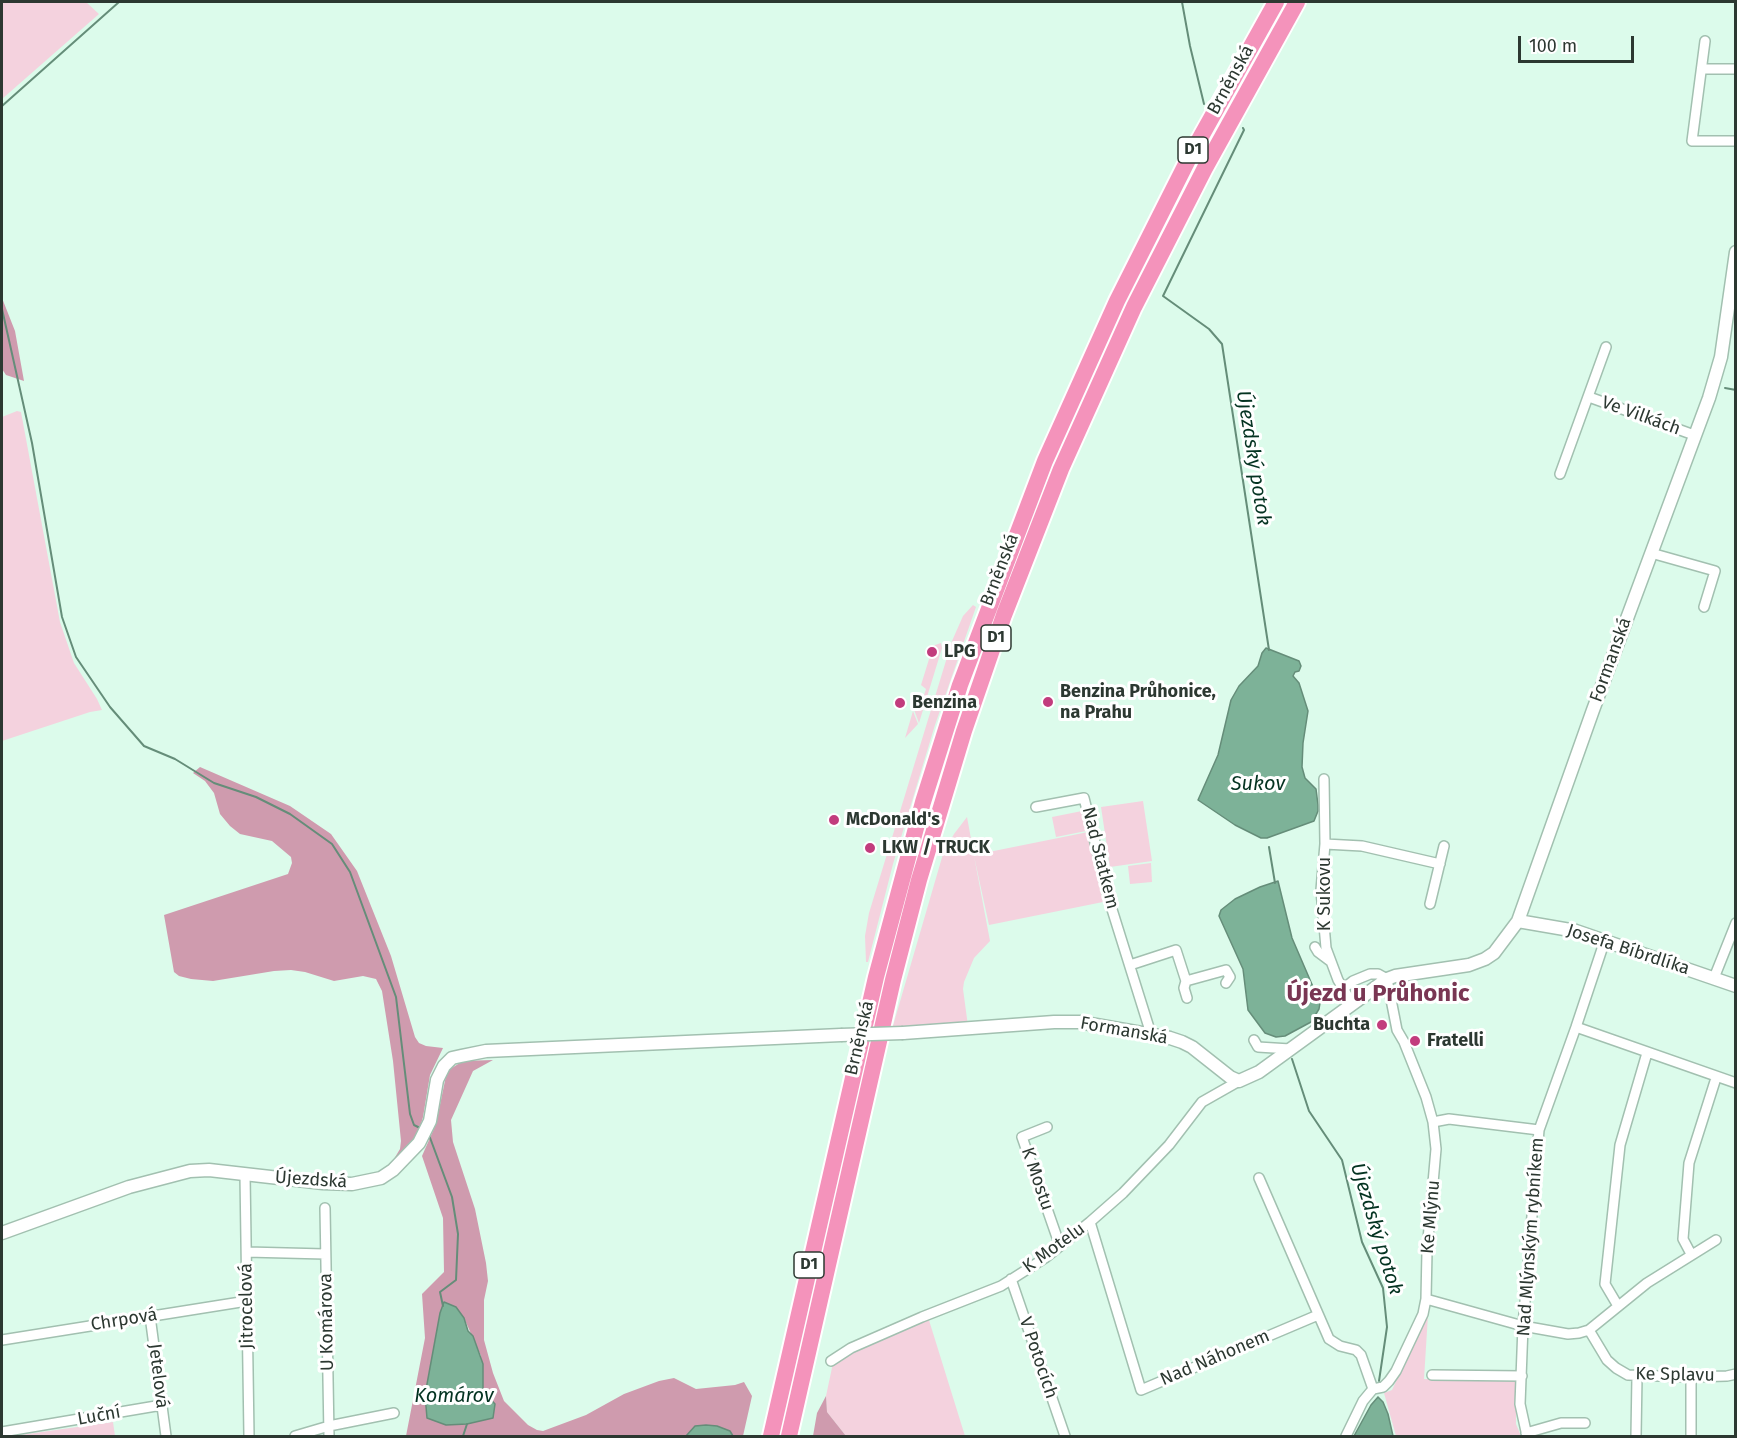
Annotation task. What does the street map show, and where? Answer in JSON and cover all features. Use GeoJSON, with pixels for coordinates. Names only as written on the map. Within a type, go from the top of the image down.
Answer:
{"type":"FeatureCollection","features":[{"type":"Feature","properties":{"kind":"highway","name":"Brněnská"},"geometry":{"type":"LineString","coordinates":[[771,1437],[856,1061],[896,898],[935,763],[974,647],[1045,461],[1112,312],[1189,158],[1276,2]]}},
{"type":"Feature","properties":{"kind":"highway","name":"Brněnská"},"geometry":{"type":"LineString","coordinates":[[789,1437],[888,1001],[916,891],[952,768],[1000,626],[1061,469],[1134,307],[1200,177],[1297,2]]}},
{"type":"Feature","properties":{"kind":"street"},"geometry":{"type":"LineString","coordinates":[[1704,41],[1692,141],[1736,141]]}},
{"type":"Feature","properties":{"kind":"street"},"geometry":{"type":"LineString","coordinates":[[1702,69],[1736,69]]}},
{"type":"Feature","properties":{"kind":"street","name":"Formanská"},"geometry":{"type":"LineString","coordinates":[[556,1048],[903,1033],[1079,1022],[1151,1034],[1182,1042],[1239,1081],[1259,1072],[1352,1003],[1395,975],[1469,965],[1485,959],[1502,944],[1518,921],[1709,398],[1719,365],[1736,252]]}},
{"type":"Feature","properties":{"kind":"street","name":"Ve Vilkách"},"geometry":{"type":"LineString","coordinates":[[1560,474],[1606,347]]}},
{"type":"Feature","properties":{"kind":"street","name":"Ve Vilkách"},"geometry":{"type":"LineString","coordinates":[[1588,397],[1694,435]]}},
{"type":"Feature","properties":{"kind":"street"},"geometry":{"type":"LineString","coordinates":[[1651,553],[1715,572],[1704,607]]}},
{"type":"Feature","properties":{"kind":"street","name":"K Sukovu"},"geometry":{"type":"LineString","coordinates":[[1324,779],[1325,844],[1322,903],[1326,948],[1343,989],[1352,1003]]}},
{"type":"Feature","properties":{"kind":"street","name":"Nad Statkem"},"geometry":{"type":"LineString","coordinates":[[1036,807],[1084,798],[1110,903],[1151,1034]]}},
{"type":"Feature","properties":{"kind":"street"},"geometry":{"type":"LineString","coordinates":[[1325,844],[1362,846],[1440,864]]}},
{"type":"Feature","properties":{"kind":"street"},"geometry":{"type":"LineString","coordinates":[[1430,904],[1444,846]]}},
{"type":"Feature","properties":{"kind":"street","name":"Josefa Bíbrdlíka"},"geometry":{"type":"LineString","coordinates":[[1518,921],[1576,931],[1736,986]]}},
{"type":"Feature","properties":{"kind":"street"},"geometry":{"type":"LineString","coordinates":[[1714,978],[1736,923]]}},
{"type":"Feature","properties":{"kind":"street","name":"Nad Mlýnským rybníkem"},"geometry":{"type":"LineString","coordinates":[[1526,1435],[1521,1404],[1523,1326],[1539,1130],[1605,940]]}},
{"type":"Feature","properties":{"kind":"street"},"geometry":{"type":"LineString","coordinates":[[1315,947],[1330,961]]}},
{"type":"Feature","properties":{"kind":"street"},"geometry":{"type":"LineString","coordinates":[[1130,965],[1176,950],[1186,981],[1184,988],[1187,998]]}},
{"type":"Feature","properties":{"kind":"street"},"geometry":{"type":"LineString","coordinates":[[1186,981],[1226,970],[1230,977],[1226,983]]}},
{"type":"Feature","properties":{"kind":"street","name":"Formanská"},"geometry":{"type":"LineString","coordinates":[[1343,989],[1353,981],[1370,974],[1378,974],[1388,979]]}},
{"type":"Feature","properties":{"kind":"street","name":"Ke Mlýnu"},"geometry":{"type":"LineString","coordinates":[[1346,1437],[1363,1401],[1373,1389],[1383,1387],[1396,1371],[1423,1314],[1426,1299],[1427,1251],[1436,1149],[1433,1122],[1426,1097],[1396,1030],[1388,979]]}},
{"type":"Feature","properties":{"kind":"street"},"geometry":{"type":"LineString","coordinates":[[1576,1027],[1716,1078],[1736,1083]]}},
{"type":"Feature","properties":{"kind":"street"},"geometry":{"type":"LineString","coordinates":[[1254,1040],[1258,1047],[1290,1049]]}},
{"type":"Feature","properties":{"kind":"street","name":"Újezdská"},"geometry":{"type":"LineString","coordinates":[[2,1233],[129,1187],[190,1171],[209,1170],[323,1183],[352,1184],[381,1178],[393,1170],[419,1143],[430,1121],[437,1080],[444,1066],[452,1058],[486,1051],[556,1048]]}},
{"type":"Feature","properties":{"kind":"street"},"geometry":{"type":"LineString","coordinates":[[1618,1306],[1605,1284],[1618,1156],[1647,1053]]}},
{"type":"Feature","properties":{"kind":"street"},"geometry":{"type":"LineString","coordinates":[[1691,1254],[1683,1239],[1689,1163],[1716,1078]]}},
{"type":"Feature","properties":{"kind":"street","name":"K Motelu"},"geometry":{"type":"LineString","coordinates":[[831,1361],[851,1348],[1001,1286],[1090,1222],[1123,1193],[1168,1145],[1202,1102],[1239,1081]]}},
{"type":"Feature","properties":{"kind":"street"},"geometry":{"type":"LineString","coordinates":[[1433,1122],[1449,1119],[1539,1130]]}},
{"type":"Feature","properties":{"kind":"street","name":"K Mostu"},"geometry":{"type":"LineString","coordinates":[[1047,1127],[1022,1137],[1059,1246]]}},
{"type":"Feature","properties":{"kind":"street","name":"Jitrocelová"},"geometry":{"type":"LineString","coordinates":[[245,1175],[249,1437]]}},
{"type":"Feature","properties":{"kind":"street"},"geometry":{"type":"LineString","coordinates":[[1259,1178],[1331,1342],[1356,1350],[1373,1389]]}},
{"type":"Feature","properties":{"kind":"street","name":"U Komárova"},"geometry":{"type":"LineString","coordinates":[[325,1208],[329,1431]]}},
{"type":"Feature","properties":{"kind":"street","name":"Nad Náhonem"},"geometry":{"type":"LineString","coordinates":[[1090,1222],[1142,1390],[1318,1315]]}},
{"type":"Feature","properties":{"kind":"street"},"geometry":{"type":"LineString","coordinates":[[1426,1299],[1523,1326],[1579,1334],[1589,1330],[1647,1283],[1716,1240]]}},
{"type":"Feature","properties":{"kind":"street"},"geometry":{"type":"LineString","coordinates":[[247,1252],[326,1254]]}},
{"type":"Feature","properties":{"kind":"street","name":"V Potocích"},"geometry":{"type":"LineString","coordinates":[[1011,1279],[1065,1437]]}},
{"type":"Feature","properties":{"kind":"street","name":"Chrpová"},"geometry":{"type":"LineString","coordinates":[[2,1340],[247,1300]]}},
{"type":"Feature","properties":{"kind":"street","name":"Jetelová"},"geometry":{"type":"LineString","coordinates":[[150,1316],[166,1437]]}},
{"type":"Feature","properties":{"kind":"street","name":"Ke Splavu"},"geometry":{"type":"LineString","coordinates":[[1589,1330],[1607,1360],[1628,1375],[1727,1377],[1736,1374]]}},
{"type":"Feature","properties":{"kind":"street"},"geometry":{"type":"LineString","coordinates":[[1432,1375],[1522,1376]]}},
{"type":"Feature","properties":{"kind":"street"},"geometry":{"type":"LineString","coordinates":[[1636,1437],[1637,1376]]}},
{"type":"Feature","properties":{"kind":"street"},"geometry":{"type":"LineString","coordinates":[[1691,1377],[1691,1437]]}},
{"type":"Feature","properties":{"kind":"street","name":"Luční"},"geometry":{"type":"LineString","coordinates":[[2,1432],[162,1405]]}},
{"type":"Feature","properties":{"kind":"street"},"geometry":{"type":"LineString","coordinates":[[295,1437],[329,1431],[394,1413]]}},
{"type":"Feature","properties":{"kind":"street"},"geometry":{"type":"LineString","coordinates":[[1526,1435],[1561,1423],[1585,1423]]}},
{"type":"Feature","properties":{"kind":"shaded area"},"geometry":{"type":"Polygon","coordinates":[[[2,2],[86,2],[99,14],[2,99],[2,2]]]}},
{"type":"Feature","properties":{"kind":"shaded area"},"geometry":{"type":"Polygon","coordinates":[[[2,298],[15,331],[24,381],[6,375],[2,369],[2,298]]]}},
{"type":"Feature","properties":{"kind":"shaded area"},"geometry":{"type":"Polygon","coordinates":[[[17,411],[21,412],[60,622],[74,663],[102,710],[2,741],[2,417],[17,411]]]}},
{"type":"Feature","properties":{"kind":"shaded area"},"geometry":{"type":"Polygon","coordinates":[[[973,605],[976,607],[935,725],[893,864],[868,962],[866,962],[865,936],[869,913],[952,641],[963,616],[973,605]]]}},
{"type":"Feature","properties":{"kind":"shaded area"},"geometry":{"type":"Polygon","coordinates":[[[941,643],[942,648],[919,723],[913,707],[920,707],[926,689],[921,685],[930,656],[935,657],[937,650],[932,648],[941,643]]]}},
{"type":"Feature","properties":{"kind":"shaded area"},"geometry":{"type":"Polygon","coordinates":[[[913,711],[918,724],[905,738],[913,711]]]}},
{"type":"Feature","properties":{"kind":"shaded area"},"geometry":{"type":"Polygon","coordinates":[[[200,767],[290,806],[331,834],[357,871],[391,956],[415,1037],[419,1043],[426,1046],[443,1048],[430,1075],[417,1139],[394,1159],[400,1149],[401,1141],[393,1061],[382,991],[376,979],[363,976],[334,981],[291,970],[213,981],[191,979],[174,972],[164,915],[288,874],[292,863],[291,857],[272,841],[240,834],[230,826],[220,814],[214,793],[205,781],[193,773],[200,767]]]}},
{"type":"Feature","properties":{"kind":"shaded area"},"geometry":{"type":"Polygon","coordinates":[[[1143,801],[1152,861],[1110,867],[1101,807],[1143,801]]]}},
{"type":"Feature","properties":{"kind":"shaded area"},"geometry":{"type":"Polygon","coordinates":[[[1082,811],[1086,831],[1056,837],[1052,817],[1082,811]]]}},
{"type":"Feature","properties":{"kind":"shaded area"},"geometry":{"type":"Polygon","coordinates":[[[967,817],[974,855],[1088,832],[1103,902],[989,925],[974,856],[990,941],[974,958],[964,982],[968,1026],[892,1029],[943,854],[967,817]]]}},
{"type":"Feature","properties":{"kind":"shaded area"},"geometry":{"type":"Polygon","coordinates":[[[1151,863],[1152,882],[1130,884],[1128,866],[1151,863]]]}},
{"type":"Feature","properties":{"kind":"shaded area"},"geometry":{"type":"Polygon","coordinates":[[[493,1060],[473,1071],[451,1120],[453,1142],[475,1209],[486,1263],[488,1281],[484,1300],[484,1340],[504,1401],[528,1425],[543,1431],[586,1415],[624,1394],[659,1381],[674,1378],[696,1389],[744,1382],[752,1396],[743,1436],[733,1436],[730,1431],[717,1426],[690,1432],[686,1436],[406,1436],[425,1338],[422,1294],[444,1272],[443,1218],[422,1156],[436,1124],[447,1071],[463,1061],[493,1060]],[[440,1313],[425,1395],[494,1404],[483,1391],[481,1356],[464,1318],[440,1313]]]}},
{"type":"Feature","properties":{"kind":"shaded area"},"geometry":{"type":"Polygon","coordinates":[[[1428,1315],[1424,1379],[1516,1381],[1516,1424],[1521,1436],[1396,1436],[1384,1393],[1392,1390],[1428,1315]]]}},
{"type":"Feature","properties":{"kind":"shaded area"},"geometry":{"type":"Polygon","coordinates":[[[928,1317],[965,1436],[846,1436],[827,1412],[826,1396],[833,1363],[861,1346],[928,1317]]]}},
{"type":"Feature","properties":{"kind":"shaded area"},"geometry":{"type":"Polygon","coordinates":[[[826,1396],[827,1412],[846,1436],[813,1436],[817,1413],[826,1396]]]}},
{"type":"Feature","properties":{"kind":"shaded area"},"geometry":{"type":"Polygon","coordinates":[[[113,1422],[115,1436],[20,1435],[113,1422]]]}},
{"type":"Feature","properties":{"kind":"water","name":"Sukov"},"geometry":{"type":"Polygon","coordinates":[[[1266,648],[1299,661],[1301,666],[1293,676],[1299,683],[1308,711],[1302,767],[1305,778],[1316,789],[1318,811],[1314,821],[1267,838],[1261,838],[1235,825],[1198,800],[1218,755],[1231,700],[1239,686],[1258,666],[1266,648]]]}},
{"type":"Feature","properties":{"kind":"water"},"geometry":{"type":"Polygon","coordinates":[[[1278,881],[1292,938],[1320,1003],[1311,1022],[1285,1036],[1276,1037],[1265,1033],[1248,1010],[1243,969],[1219,916],[1221,910],[1235,899],[1278,881]]]}},
{"type":"Feature","properties":{"kind":"water","name":"Komárov"},"geometry":{"type":"Polygon","coordinates":[[[444,1302],[456,1307],[473,1336],[483,1364],[483,1391],[495,1404],[493,1418],[467,1424],[446,1425],[427,1418],[425,1395],[444,1302]]]}},
{"type":"Feature","properties":{"kind":"water"},"geometry":{"type":"Polygon","coordinates":[[[1378,1397],[1388,1414],[1393,1436],[1354,1436],[1371,1405],[1378,1397]]]}},
{"type":"Feature","properties":{"kind":"water"},"geometry":{"type":"Polygon","coordinates":[[[706,1425],[730,1431],[733,1436],[686,1436],[695,1426],[706,1425]]]}},
{"type":"Feature","properties":{"kind":"waterway"},"geometry":{"type":"LineString","coordinates":[[2,106],[119,2]]}},
{"type":"Feature","properties":{"kind":"waterway","name":"Újezdský potok"},"geometry":{"type":"LineString","coordinates":[[1182,2],[1204,104]]}},
{"type":"Feature","properties":{"kind":"waterway","name":"Újezdský potok"},"geometry":{"type":"LineString","coordinates":[[1243,128],[1163,296],[1209,329],[1222,344],[1269,650]]}},
{"type":"Feature","properties":{"kind":"waterway"},"geometry":{"type":"LineString","coordinates":[[2,309],[32,443],[62,617],[76,657],[110,707],[144,746],[175,759],[214,783],[256,797],[290,814],[332,844],[350,872],[396,997],[410,1114],[414,1125],[420,1128]]}},
{"type":"Feature","properties":{"kind":"waterway"},"geometry":{"type":"LineString","coordinates":[[1725,388],[1736,390]]}},
{"type":"Feature","properties":{"kind":"waterway","name":"Újezdský potok"},"geometry":{"type":"LineString","coordinates":[[1269,847],[1275,883]]}},
{"type":"Feature","properties":{"kind":"waterway","name":"Újezdský potok"},"geometry":{"type":"LineString","coordinates":[[1292,1059],[1309,1111],[1342,1160],[1362,1242],[1383,1288],[1387,1327],[1379,1381]]}},
{"type":"Feature","properties":{"kind":"waterway"},"geometry":{"type":"LineString","coordinates":[[429,1135],[452,1197],[458,1234],[456,1280],[440,1292],[443,1306]]}},
{"type":"Feature","properties":{"kind":"waterway"},"geometry":{"type":"LineString","coordinates":[[463,1436],[467,1424]]}},
{"type":"Feature","properties":{"kind":"place","name":"LPG"},"geometry":{"type":"Point","coordinates":[932,652]}},
{"type":"Feature","properties":{"kind":"place","name":"Benzina Průhonice, na Prahu"},"geometry":{"type":"Point","coordinates":[1048,702]}},
{"type":"Feature","properties":{"kind":"place","name":"Benzina"},"geometry":{"type":"Point","coordinates":[900,703]}},
{"type":"Feature","properties":{"kind":"place","name":"McDonald's"},"geometry":{"type":"Point","coordinates":[834,820]}},
{"type":"Feature","properties":{"kind":"place","name":"LKW / TRUCK"},"geometry":{"type":"Point","coordinates":[870,848]}},
{"type":"Feature","properties":{"kind":"place","name":"Buchta"},"geometry":{"type":"Point","coordinates":[1382,1025]}},
{"type":"Feature","properties":{"kind":"place","name":"Fratelli"},"geometry":{"type":"Point","coordinates":[1415,1041]}},
{"type":"Feature","properties":{"kind":"district","name":"Újezd u Průhonic"},"geometry":{"type":"Point","coordinates":[1378,994]}}]}
